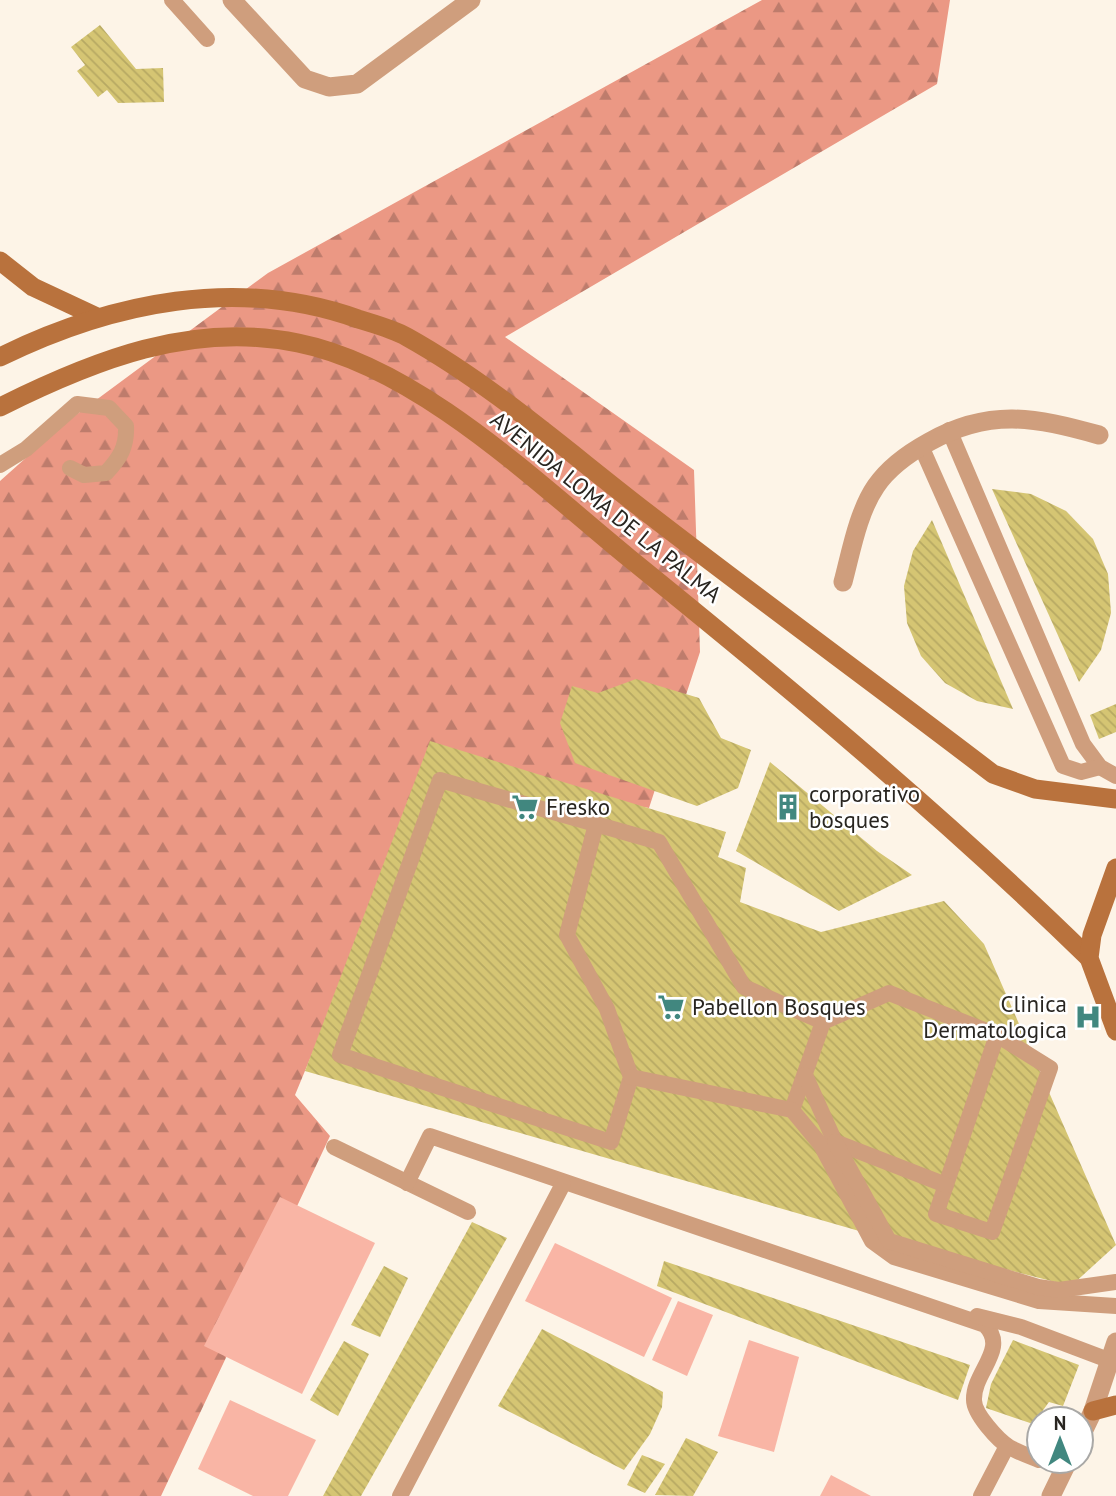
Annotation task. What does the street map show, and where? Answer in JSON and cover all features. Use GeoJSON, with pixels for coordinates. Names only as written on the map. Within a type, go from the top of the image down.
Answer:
{"type":"FeatureCollection","features":[{"type":"Feature","properties":{"kind":"main road"},"geometry":{"type":"LineString","coordinates":[[0,261],[33,287],[95,316]]}},
{"type":"Feature","properties":{"kind":"main road","name":"AVENIDA LOMA DE LA PALMA"},"geometry":{"type":"LineString","coordinates":[[0,357],[95,316],[163,302],[230,295],[318,304],[405,335],[488,389],[646,513],[993,774],[1035,789],[1116,799]]}},
{"type":"Feature","properties":{"kind":"main road","name":"AVENIDA LOMA DE LA PALMA"},"geometry":{"type":"LineString","coordinates":[[0,407],[58,378],[116,356],[171,341],[224,336],[299,343],[379,371],[460,421],[768,670],[1010,881],[1089,958]]}},
{"type":"Feature","properties":{"kind":"main road"},"geometry":{"type":"LineString","coordinates":[[1116,868],[1092,934],[1089,958],[1116,1031]]}},
{"type":"Feature","properties":{"kind":"main road"},"geometry":{"type":"LineString","coordinates":[[1095,1410],[1116,1405]]}},
{"type":"Feature","properties":{"kind":"street"},"geometry":{"type":"LineString","coordinates":[[232,0],[305,79],[329,88],[357,84],[471,0]]}},
{"type":"Feature","properties":{"kind":"street"},"geometry":{"type":"LineString","coordinates":[[842,582],[856,534],[875,487],[909,453],[921,446],[949,430],[995,417],[1045,420],[1099,435]]}},
{"type":"Feature","properties":{"kind":"street"},"geometry":{"type":"LineString","coordinates":[[1095,1406],[1114,1354]]}},
{"type":"Feature","properties":{"kind":"street"},"geometry":{"type":"LineString","coordinates":[[1051,1496],[1062,1475]]}},
{"type":"Feature","properties":{"kind":"lane"},"geometry":{"type":"LineString","coordinates":[[172,0],[207,39]]}},
{"type":"Feature","properties":{"kind":"lane"},"geometry":{"type":"LineString","coordinates":[[0,465],[26,449],[78,404],[109,408],[126,426],[127,440],[121,457],[106,473],[84,475],[70,468]]}},
{"type":"Feature","properties":{"kind":"lane"},"geometry":{"type":"LineString","coordinates":[[949,430],[1083,744],[1100,767],[1116,776]]}},
{"type":"Feature","properties":{"kind":"lane"},"geometry":{"type":"LineString","coordinates":[[921,446],[1063,766],[1081,772],[1100,767]]}},
{"type":"Feature","properties":{"kind":"lane"},"geometry":{"type":"LineString","coordinates":[[596,824],[567,935],[607,1009],[631,1077],[611,1142],[340,1055],[440,780],[596,824],[659,842],[744,987],[823,1022]]}},
{"type":"Feature","properties":{"kind":"lane"},"geometry":{"type":"LineString","coordinates":[[792,1110],[823,1022],[888,993],[997,1035],[1050,1068],[992,1232],[936,1214],[997,1035]]}},
{"type":"Feature","properties":{"kind":"lane"},"geometry":{"type":"LineString","coordinates":[[804,1074],[835,1142],[889,1241],[1038,1287],[1059,1290],[1116,1282]]}},
{"type":"Feature","properties":{"kind":"lane"},"geometry":{"type":"LineString","coordinates":[[631,1077],[792,1110],[821,1145],[872,1241],[881,1250],[1039,1301],[1116,1306]]}},
{"type":"Feature","properties":{"kind":"lane"},"geometry":{"type":"LineString","coordinates":[[407,1183],[430,1136],[563,1184],[985,1325],[993,1333],[995,1346],[974,1401],[978,1412],[1007,1446],[1025,1454]]}},
{"type":"Feature","properties":{"kind":"lane"},"geometry":{"type":"LineString","coordinates":[[835,1142],[946,1185]]}},
{"type":"Feature","properties":{"kind":"lane"},"geometry":{"type":"LineString","coordinates":[[334,1147],[468,1212]]}},
{"type":"Feature","properties":{"kind":"lane"},"geometry":{"type":"LineString","coordinates":[[400,1496],[563,1184]]}},
{"type":"Feature","properties":{"kind":"lane"},"geometry":{"type":"LineString","coordinates":[[715,1227],[993,1321],[1114,1354]]}},
{"type":"Feature","properties":{"kind":"lane"},"geometry":{"type":"LineString","coordinates":[[981,1496],[1007,1446]]}},
{"type":"Feature","properties":{"kind":"green space"},"geometry":{"type":"Polygon","coordinates":[[[762,0],[950,0],[937,84],[505,337],[694,470],[700,652],[649,808],[429,771],[295,1095],[330,1136],[161,1496],[0,1496],[0,481],[65,423],[268,273],[762,0]]]}},
{"type":"Feature","properties":{"kind":"shaded area"},"geometry":{"type":"Polygon","coordinates":[[[280,1197],[375,1243],[302,1394],[204,1346],[280,1197]]]}},
{"type":"Feature","properties":{"kind":"shaded area"},"geometry":{"type":"Polygon","coordinates":[[[555,1243],[672,1298],[644,1357],[525,1301],[555,1243]]]}},
{"type":"Feature","properties":{"kind":"shaded area"},"geometry":{"type":"Polygon","coordinates":[[[678,1301],[713,1315],[687,1376],[652,1360],[678,1301]]]}},
{"type":"Feature","properties":{"kind":"shaded area"},"geometry":{"type":"Polygon","coordinates":[[[749,1340],[799,1357],[774,1452],[718,1436],[749,1340]]]}},
{"type":"Feature","properties":{"kind":"shaded area"},"geometry":{"type":"Polygon","coordinates":[[[230,1400],[316,1440],[288,1496],[253,1496],[198,1469],[230,1400]]]}},
{"type":"Feature","properties":{"kind":"shaded area"},"geometry":{"type":"Polygon","coordinates":[[[831,1475],[871,1496],[820,1496],[831,1475]]]}},
{"type":"Feature","properties":{"kind":"building"},"geometry":{"type":"Polygon","coordinates":[[[100,25],[136,69],[163,68],[164,102],[118,103],[107,90],[98,97],[77,71],[85,65],[71,47],[100,25]]]}},
{"type":"Feature","properties":{"kind":"building"},"geometry":{"type":"Polygon","coordinates":[[[992,489],[1031,494],[1066,511],[1093,539],[1108,574],[1111,613],[1101,650],[1079,682],[992,489]]]}},
{"type":"Feature","properties":{"kind":"building"},"geometry":{"type":"Polygon","coordinates":[[[932,520],[1013,709],[977,701],[945,683],[921,656],[907,623],[904,586],[913,551],[932,520]]]}},
{"type":"Feature","properties":{"kind":"building"},"geometry":{"type":"Polygon","coordinates":[[[636,679],[699,698],[721,738],[751,750],[738,788],[697,806],[575,763],[560,723],[572,686],[598,693],[636,679]]]}},
{"type":"Feature","properties":{"kind":"building"},"geometry":{"type":"Polygon","coordinates":[[[1116,704],[1116,732],[1099,739],[1090,715],[1116,704]]]}},
{"type":"Feature","properties":{"kind":"building","name":"Pabellon Bosques"},"geometry":{"type":"Polygon","coordinates":[[[430,741],[726,832],[718,857],[746,868],[740,902],[821,932],[944,901],[984,944],[1116,1245],[1071,1286],[880,1237],[305,1071],[430,741]]]}},
{"type":"Feature","properties":{"kind":"building","name":"corporativo bosques"},"geometry":{"type":"Polygon","coordinates":[[[770,762],[877,851],[912,875],[839,911],[736,851],[770,762]]]}},
{"type":"Feature","properties":{"kind":"building"},"geometry":{"type":"Polygon","coordinates":[[[472,1222],[507,1238],[361,1496],[323,1496],[472,1222]]]}},
{"type":"Feature","properties":{"kind":"building"},"geometry":{"type":"Polygon","coordinates":[[[664,1261],[970,1365],[958,1400],[657,1286],[664,1261]]]}},
{"type":"Feature","properties":{"kind":"building"},"geometry":{"type":"Polygon","coordinates":[[[384,1266],[408,1278],[380,1337],[351,1325],[384,1266]]]}},
{"type":"Feature","properties":{"kind":"building"},"geometry":{"type":"Polygon","coordinates":[[[542,1329],[663,1392],[662,1407],[650,1434],[624,1470],[498,1406],[542,1329]]]}},
{"type":"Feature","properties":{"kind":"building"},"geometry":{"type":"Polygon","coordinates":[[[1013,1340],[1079,1365],[1063,1405],[1049,1402],[1047,1405],[1025,1405],[1025,1421],[986,1408],[991,1384],[1013,1340]]]}},
{"type":"Feature","properties":{"kind":"building"},"geometry":{"type":"Polygon","coordinates":[[[344,1341],[369,1354],[338,1416],[310,1400],[344,1341]]]}},
{"type":"Feature","properties":{"kind":"building"},"geometry":{"type":"Polygon","coordinates":[[[686,1438],[718,1452],[693,1496],[655,1495],[686,1438]]]}},
{"type":"Feature","properties":{"kind":"building"},"geometry":{"type":"Polygon","coordinates":[[[642,1455],[665,1464],[645,1493],[627,1485],[642,1455]]]}},
{"type":"Feature","properties":{"kind":"place","name":"Fresko"},"geometry":{"type":"Point","coordinates":[525,807]}},
{"type":"Feature","properties":{"kind":"place","name":"corporativo bosques"},"geometry":{"type":"Point","coordinates":[788,807]}},
{"type":"Feature","properties":{"kind":"place","name":"Pabellon Bosques"},"geometry":{"type":"Point","coordinates":[671,1007]}},
{"type":"Feature","properties":{"kind":"place","name":"Clinica Dermatologica"},"geometry":{"type":"Point","coordinates":[1088,1017]}}]}
